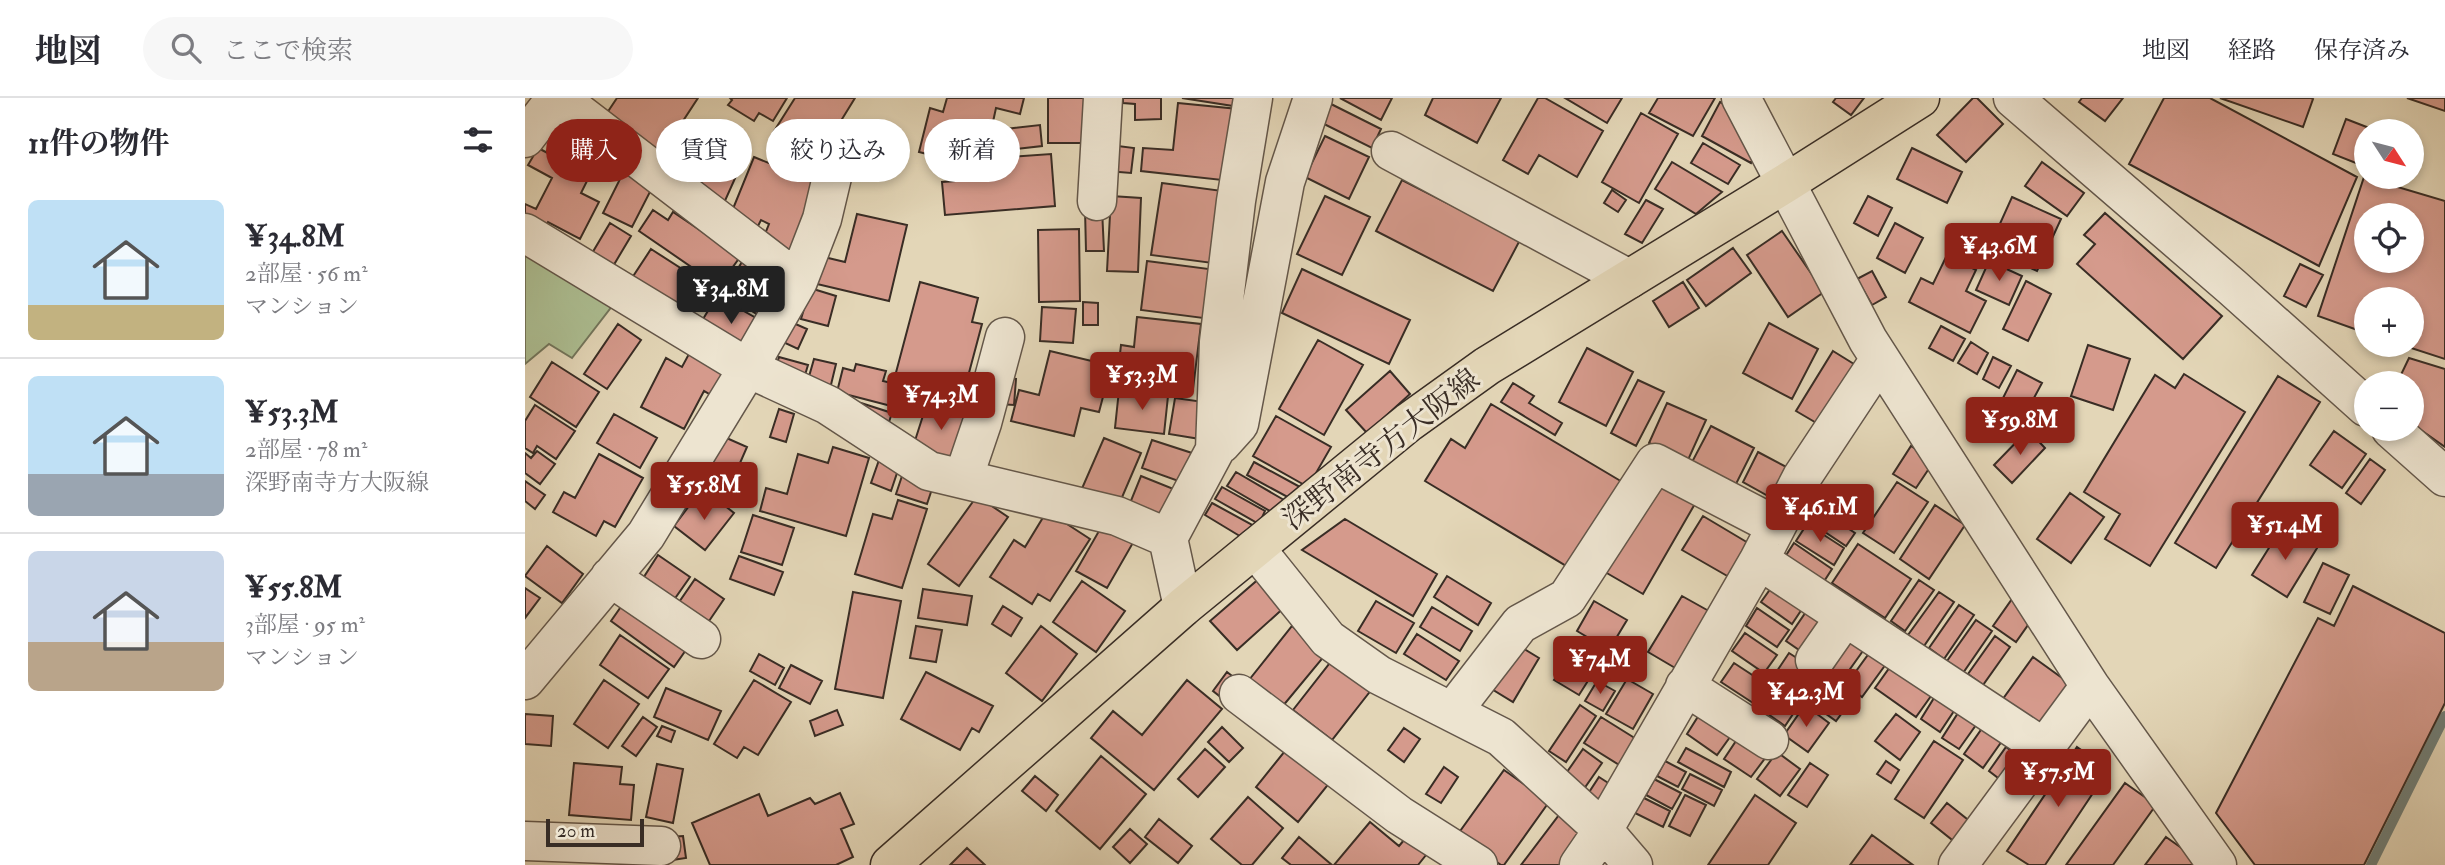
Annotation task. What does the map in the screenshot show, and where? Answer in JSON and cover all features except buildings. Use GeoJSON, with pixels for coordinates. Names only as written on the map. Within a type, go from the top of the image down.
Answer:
{"type":"FeatureCollection","features":[{"type":"Feature","properties":{"kind":"main road","name":"深野南寺方大阪線"},"geometry":{"type":"LineString","coordinates":[[890,865],[1183,607],[1409,422],[1487,366],[1920,98]]}},
{"type":"Feature","properties":{"kind":"street"},"geometry":{"type":"LineString","coordinates":[[1097,201],[1103,98]]}},
{"type":"Feature","properties":{"kind":"street"},"geometry":{"type":"LineString","coordinates":[[1215,450],[1219,342],[1236,201],[1253,98]]}},
{"type":"Feature","properties":{"kind":"street"},"geometry":{"type":"LineString","coordinates":[[1183,607],[1168,538],[1215,450],[1239,424],[1285,182],[1313,98]]}},
{"type":"Feature","properties":{"kind":"street"},"geometry":{"type":"LineString","coordinates":[[1741,98],[1868,340],[2090,686],[2217,865]]}},
{"type":"Feature","properties":{"kind":"street"},"geometry":{"type":"LineString","coordinates":[[2013,98],[2354,396]]}},
{"type":"Feature","properties":{"kind":"street"},"geometry":{"type":"LineString","coordinates":[[543,108],[798,281]]}},
{"type":"Feature","properties":{"kind":"street"},"geometry":{"type":"LineString","coordinates":[[1391,151],[1629,279]]}},
{"type":"Feature","properties":{"kind":"street"},"geometry":{"type":"LineString","coordinates":[[525,680],[646,535],[748,369],[798,281],[822,219],[831,182]]}},
{"type":"Feature","properties":{"kind":"street"},"geometry":{"type":"LineString","coordinates":[[525,233],[748,369],[828,405],[929,471],[1117,516],[1168,538]]}},
{"type":"Feature","properties":{"kind":"street"},"geometry":{"type":"LineString","coordinates":[[963,479],[982,424],[1005,337]]}},
{"type":"Feature","properties":{"kind":"street"},"geometry":{"type":"LineString","coordinates":[[1579,865],[1604,830],[1759,560],[1802,477],[1880,359]]}},
{"type":"Feature","properties":{"kind":"street"},"geometry":{"type":"LineString","coordinates":[[2404,441],[2445,477]]}},
{"type":"Feature","properties":{"kind":"street"},"geometry":{"type":"LineString","coordinates":[[1452,712],[1520,624],[1567,598],[1655,463],[1776,526]]}},
{"type":"Feature","properties":{"kind":"street"},"geometry":{"type":"LineString","coordinates":[[1255,548],[1328,639],[1379,675],[1501,737],[1604,830],[1633,865]]}},
{"type":"Feature","properties":{"kind":"street"},"geometry":{"type":"LineString","coordinates":[[1759,560],[2044,748]]}},
{"type":"Feature","properties":{"kind":"street"},"geometry":{"type":"LineString","coordinates":[[610,578],[701,639]]}},
{"type":"Feature","properties":{"kind":"street"},"geometry":{"type":"LineString","coordinates":[[1815,660],[1845,617]]}},
{"type":"Feature","properties":{"kind":"street"},"geometry":{"type":"LineString","coordinates":[[1958,865],[2090,686]]}},
{"type":"Feature","properties":{"kind":"street"},"geometry":{"type":"LineString","coordinates":[[1685,687],[1769,740]]}},
{"type":"Feature","properties":{"kind":"street"},"geometry":{"type":"LineString","coordinates":[[1239,694],[1399,815],[1478,865]]}},
{"type":"Feature","properties":{"kind":"street"},"geometry":{"type":"LineString","coordinates":[[525,841],[661,846]]}},
{"type":"Feature","properties":{"kind":"green space"},"geometry":{"type":"Polygon","coordinates":[[[525,244],[616,301],[572,358],[549,344],[525,364],[525,244]]]}},
{"type":"Feature","properties":{"kind":"waterway"},"geometry":{"type":"LineString","coordinates":[[2371,865],[2445,716]]}}]}
